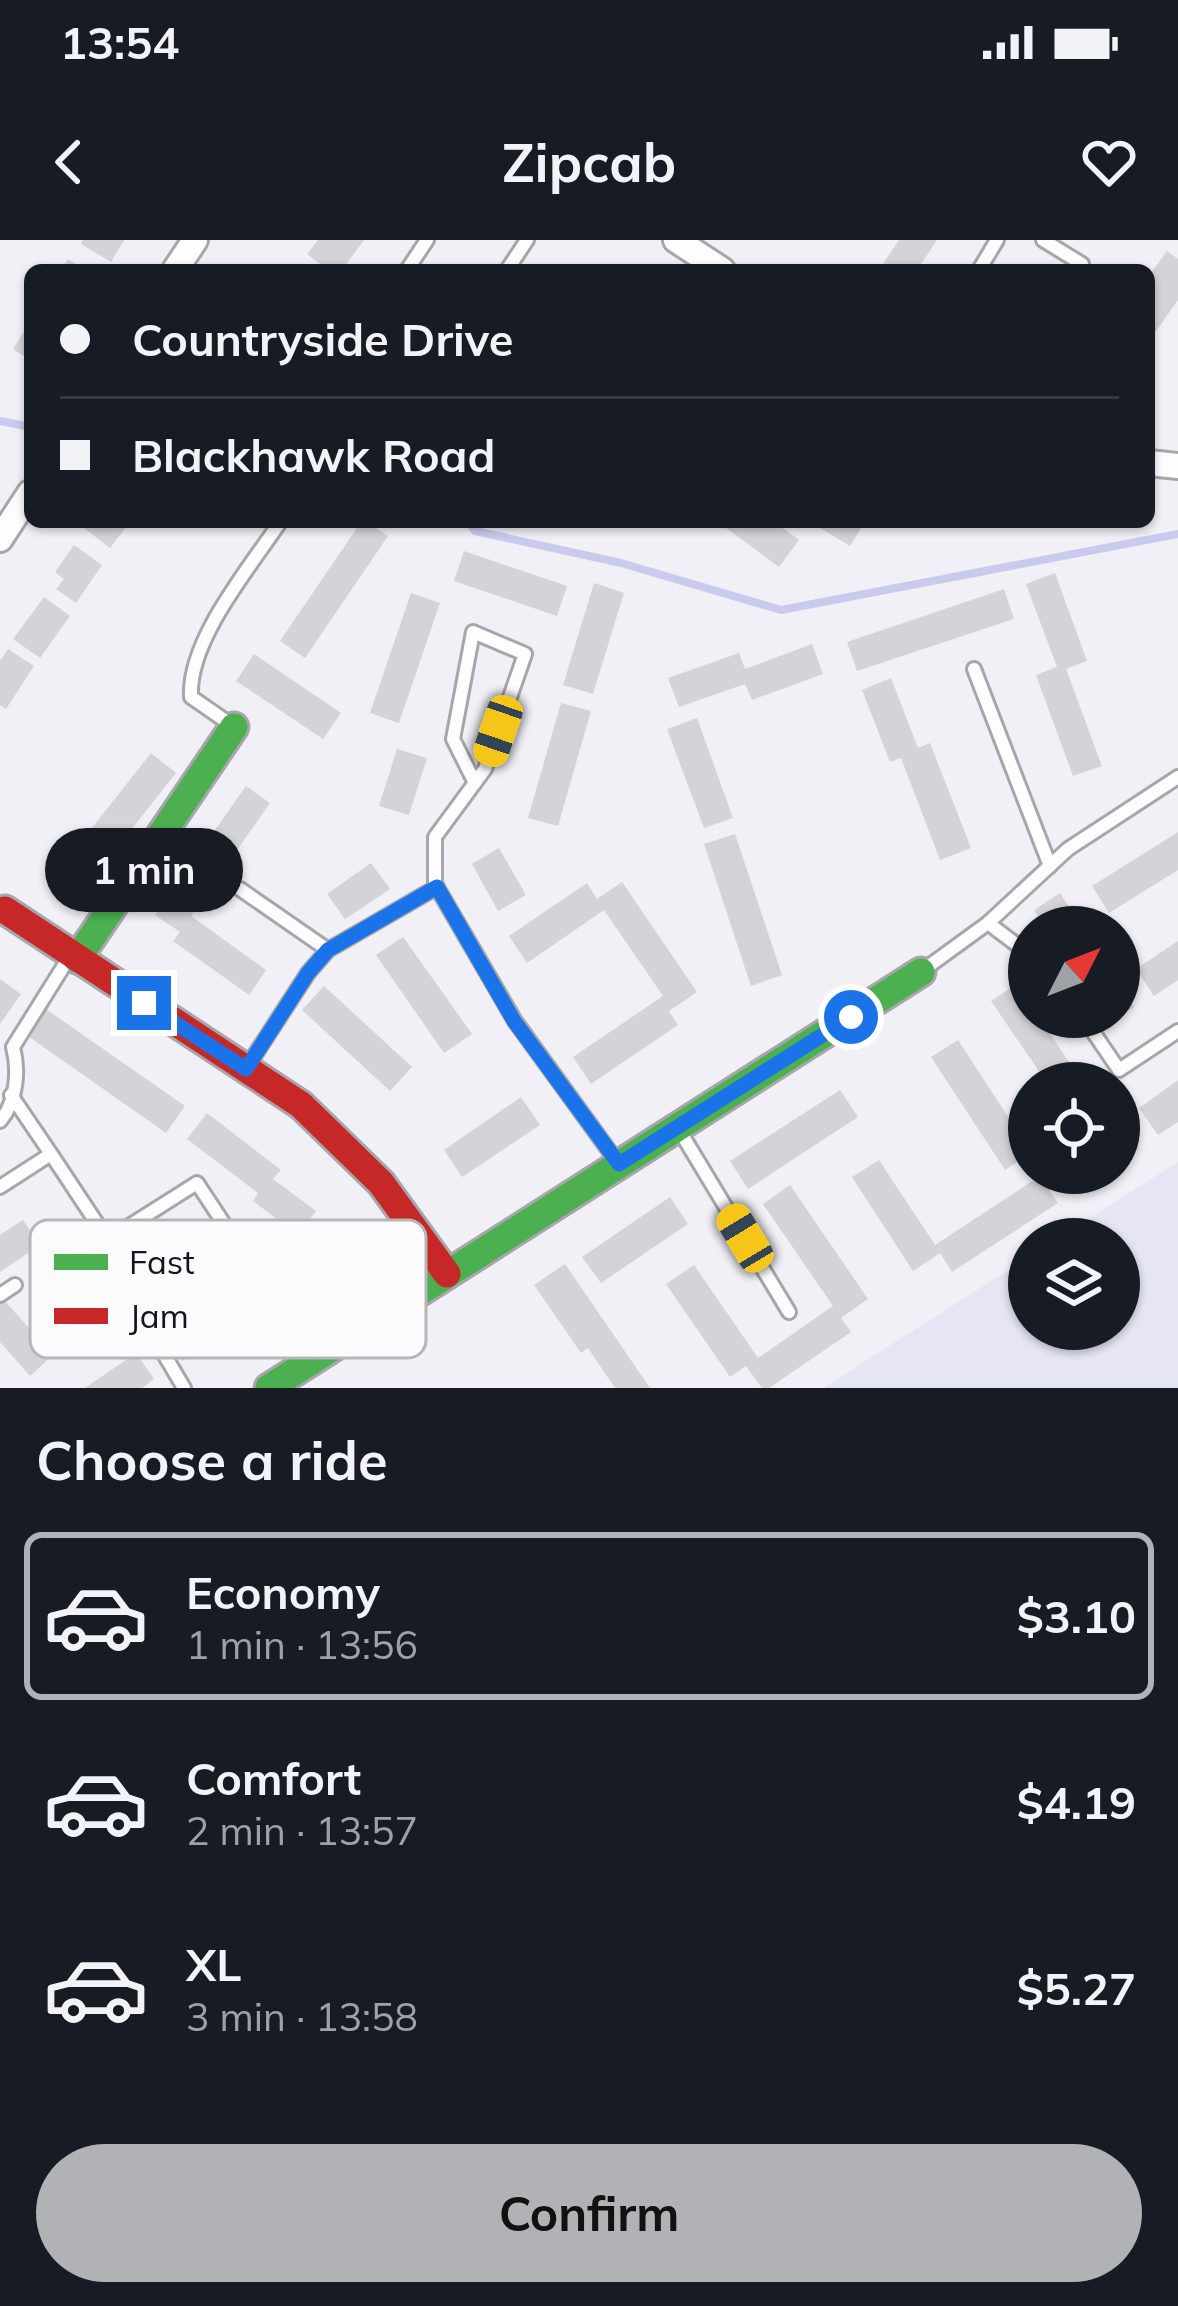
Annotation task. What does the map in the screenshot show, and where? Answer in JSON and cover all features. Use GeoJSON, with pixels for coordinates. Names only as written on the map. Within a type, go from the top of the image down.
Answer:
{"type":"FeatureCollection","features":[{"type":"Feature","properties":{"kind":"street"},"geometry":{"type":"LineString","coordinates":[[686,243],[714,264]]}},
{"type":"Feature","properties":{"kind":"street"},"geometry":{"type":"LineString","coordinates":[[0,539],[24,502]]}},
{"type":"Feature","properties":{"kind":"street"},"geometry":{"type":"LineString","coordinates":[[74,957],[234,727]]}},
{"type":"Feature","properties":{"kind":"street"},"geometry":{"type":"LineString","coordinates":[[5,910],[301,1105],[357,1152],[411,1220]]}},
{"type":"Feature","properties":{"kind":"street"},"geometry":{"type":"LineString","coordinates":[[426,1287],[921,972]]}},
{"type":"Feature","properties":{"kind":"street"},"geometry":{"type":"LineString","coordinates":[[426,1243],[447,1274]]}},
{"type":"Feature","properties":{"kind":"street"},"geometry":{"type":"LineString","coordinates":[[269,1388],[316,1358]]}},
{"type":"Feature","properties":{"kind":"lane"},"geometry":{"type":"LineString","coordinates":[[1043,240],[1082,264]]}},
{"type":"Feature","properties":{"kind":"lane"},"geometry":{"type":"LineString","coordinates":[[234,727],[191,697],[190,680],[200,648],[276,528]]}},
{"type":"Feature","properties":{"kind":"lane"},"geometry":{"type":"LineString","coordinates":[[475,783],[453,739],[473,632],[525,654],[485,769],[475,783],[435,837],[437,887],[514,1021],[619,1164]]}},
{"type":"Feature","properties":{"kind":"lane"},"geometry":{"type":"LineString","coordinates":[[974,669],[1050,866]]}},
{"type":"Feature","properties":{"kind":"lane"},"geometry":{"type":"LineString","coordinates":[[921,972],[988,923],[1067,849],[1178,776]]}},
{"type":"Feature","properties":{"kind":"lane"},"geometry":{"type":"LineString","coordinates":[[246,1069],[328,950],[437,887]]}},
{"type":"Feature","properties":{"kind":"lane"},"geometry":{"type":"LineString","coordinates":[[241,889],[328,950]]}},
{"type":"Feature","properties":{"kind":"lane"},"geometry":{"type":"LineString","coordinates":[[988,923],[1008,938]]}},
{"type":"Feature","properties":{"kind":"lane"},"geometry":{"type":"LineString","coordinates":[[0,1120],[7,1114],[19,1070],[13,1046],[74,957]]}},
{"type":"Feature","properties":{"kind":"lane"},"geometry":{"type":"LineString","coordinates":[[1097,1038],[1119,1070],[1178,1031]]}},
{"type":"Feature","properties":{"kind":"lane"},"geometry":{"type":"LineString","coordinates":[[11,1095],[94,1220]]}},
{"type":"Feature","properties":{"kind":"lane"},"geometry":{"type":"LineString","coordinates":[[677,1127],[789,1312]]}},
{"type":"Feature","properties":{"kind":"lane"},"geometry":{"type":"LineString","coordinates":[[0,1187],[51,1154]]}},
{"type":"Feature","properties":{"kind":"lane"},"geometry":{"type":"LineString","coordinates":[[139,1220],[197,1183],[221,1220]]}},
{"type":"Feature","properties":{"kind":"lane"},"geometry":{"type":"LineString","coordinates":[[0,1295],[15,1285]]}},
{"type":"Feature","properties":{"kind":"lane"},"geometry":{"type":"LineString","coordinates":[[166,1358],[184,1388]]}},
{"type":"Feature","properties":{"kind":"shaded area"},"geometry":{"type":"Polygon","coordinates":[[[1178,1162],[1178,1388],[823,1388],[1008,1270],[1008,1350],[1140,1350],[1140,1218],[1090,1218],[1128,1194],[1140,1194],[1140,1186],[1178,1162]]]}},
{"type":"Feature","properties":{"kind":"building"},"geometry":{"type":"Polygon","coordinates":[[[83,240],[124,240],[111,262],[81,244],[83,240]]]}},
{"type":"Feature","properties":{"kind":"building"},"geometry":{"type":"Polygon","coordinates":[[[318,240],[364,240],[346,264],[320,264],[307,254],[318,240]]]}},
{"type":"Feature","properties":{"kind":"building"},"geometry":{"type":"Polygon","coordinates":[[[899,240],[937,240],[921,264],[883,264],[899,240]]]}},
{"type":"Feature","properties":{"kind":"building"},"geometry":{"type":"Polygon","coordinates":[[[1167,251],[1178,259],[1178,300],[1155,333],[1155,268],[1167,251]]]}},
{"type":"Feature","properties":{"kind":"building"},"geometry":{"type":"Polygon","coordinates":[[[24,332],[24,356],[13,349],[24,332]]]}},
{"type":"Feature","properties":{"kind":"building"},"geometry":{"type":"Polygon","coordinates":[[[84,528],[125,528],[110,548],[84,528]]]}},
{"type":"Feature","properties":{"kind":"building"},"geometry":{"type":"Polygon","coordinates":[[[357,528],[377,528],[388,536],[305,658],[280,641],[357,528]]]}},
{"type":"Feature","properties":{"kind":"building"},"geometry":{"type":"Polygon","coordinates":[[[726,528],[783,528],[799,540],[779,567],[726,528]]]}},
{"type":"Feature","properties":{"kind":"building"},"geometry":{"type":"Polygon","coordinates":[[[820,528],[861,528],[850,546],[820,528]]]}},
{"type":"Feature","properties":{"kind":"building"},"geometry":{"type":"Polygon","coordinates":[[[74,545],[102,565],[76,603],[56,589],[64,579],[55,572],[74,545]]]}},
{"type":"Feature","properties":{"kind":"building"},"geometry":{"type":"Polygon","coordinates":[[[464,551],[567,586],[557,616],[454,581],[464,551]]]}},
{"type":"Feature","properties":{"kind":"building"},"geometry":{"type":"Polygon","coordinates":[[[1055,573],[1087,661],[1066,669],[1102,766],[1073,776],[1036,675],[1057,667],[1026,584],[1055,573]]]}},
{"type":"Feature","properties":{"kind":"building"},"geometry":{"type":"Polygon","coordinates":[[[594,583],[624,593],[593,694],[563,685],[594,583]]]}},
{"type":"Feature","properties":{"kind":"building"},"geometry":{"type":"Polygon","coordinates":[[[1004,589],[1014,619],[857,671],[847,642],[1004,589]]]}},
{"type":"Feature","properties":{"kind":"building"},"geometry":{"type":"Polygon","coordinates":[[[411,593],[440,603],[399,723],[370,713],[411,593]]]}},
{"type":"Feature","properties":{"kind":"building"},"geometry":{"type":"Polygon","coordinates":[[[44,597],[70,616],[40,658],[13,639],[44,597]]]}},
{"type":"Feature","properties":{"kind":"building"},"geometry":{"type":"Polygon","coordinates":[[[812,644],[823,674],[752,700],[745,684],[679,707],[668,678],[739,653],[745,669],[812,644]]]}},
{"type":"Feature","properties":{"kind":"building"},"geometry":{"type":"Polygon","coordinates":[[[8,649],[34,666],[6,709],[0,705],[0,661],[8,649]]]}},
{"type":"Feature","properties":{"kind":"building"},"geometry":{"type":"Polygon","coordinates":[[[254,654],[341,713],[323,739],[236,681],[254,654]]]}},
{"type":"Feature","properties":{"kind":"building"},"geometry":{"type":"Polygon","coordinates":[[[891,678],[918,748],[930,743],[971,848],[940,860],[901,758],[890,762],[862,690],[891,678]]]}},
{"type":"Feature","properties":{"kind":"building"},"geometry":{"type":"Polygon","coordinates":[[[561,703],[591,711],[558,826],[528,818],[561,703]]]}},
{"type":"Feature","properties":{"kind":"building"},"geometry":{"type":"Polygon","coordinates":[[[697,718],[733,818],[704,828],[667,729],[697,718]]]}},
{"type":"Feature","properties":{"kind":"building"},"geometry":{"type":"Polygon","coordinates":[[[397,749],[427,758],[409,815],[379,806],[397,749]]]}},
{"type":"Feature","properties":{"kind":"building"},"geometry":{"type":"Polygon","coordinates":[[[151,753],[176,773],[116,849],[91,829],[151,753]]]}},
{"type":"Feature","properties":{"kind":"building"},"geometry":{"type":"Polygon","coordinates":[[[246,786],[270,803],[191,916],[266,970],[249,995],[173,941],[180,932],[155,915],[246,786]]]}},
{"type":"Feature","properties":{"kind":"building"},"geometry":{"type":"Polygon","coordinates":[[[1178,832],[1178,870],[1120,906],[1105,906],[1092,886],[1178,832]]]}},
{"type":"Feature","properties":{"kind":"building"},"geometry":{"type":"Polygon","coordinates":[[[735,834],[782,975],[751,986],[704,844],[735,834]]]}},
{"type":"Feature","properties":{"kind":"building"},"geometry":{"type":"Polygon","coordinates":[[[499,848],[526,895],[498,911],[472,864],[499,848]]]}},
{"type":"Feature","properties":{"kind":"building"},"geometry":{"type":"Polygon","coordinates":[[[371,863],[390,889],[345,919],[327,894],[371,863]]]}},
{"type":"Feature","properties":{"kind":"building"},"geometry":{"type":"Polygon","coordinates":[[[622,882],[697,992],[669,1011],[678,1025],[591,1084],[573,1057],[663,996],[604,910],[527,963],[509,936],[587,883],[597,899],[622,882]]]}},
{"type":"Feature","properties":{"kind":"building"},"geometry":{"type":"Polygon","coordinates":[[[1060,893],[1068,906],[1040,906],[1060,893]]]}},
{"type":"Feature","properties":{"kind":"building"},"geometry":{"type":"Polygon","coordinates":[[[403,937],[472,1034],[444,1053],[376,955],[403,937]]]}},
{"type":"Feature","properties":{"kind":"building"},"geometry":{"type":"Polygon","coordinates":[[[1178,941],[1178,980],[1154,996],[1140,975],[1140,966],[1178,941]]]}},
{"type":"Feature","properties":{"kind":"building"},"geometry":{"type":"Polygon","coordinates":[[[0,979],[21,994],[0,1024],[0,979]]]}},
{"type":"Feature","properties":{"kind":"building"},"geometry":{"type":"Polygon","coordinates":[[[324,986],[412,1067],[390,1091],[302,1010],[324,986]]]}},
{"type":"Feature","properties":{"kind":"building"},"geometry":{"type":"Polygon","coordinates":[[[1008,990],[1008,1026],[991,1001],[1008,990]]]}},
{"type":"Feature","properties":{"kind":"building"},"geometry":{"type":"Polygon","coordinates":[[[43,1007],[185,1106],[166,1133],[25,1034],[43,1007]]]}},
{"type":"Feature","properties":{"kind":"building"},"geometry":{"type":"Polygon","coordinates":[[[1016,1038],[1053,1038],[1069,1062],[1033,1062],[1016,1038]]]}},
{"type":"Feature","properties":{"kind":"building"},"geometry":{"type":"Polygon","coordinates":[[[958,1040],[1008,1117],[1008,1168],[1005,1170],[931,1057],[958,1040]]]}},
{"type":"Feature","properties":{"kind":"building"},"geometry":{"type":"Polygon","coordinates":[[[1178,1080],[1178,1122],[1158,1135],[1140,1107],[1178,1080]]]}},
{"type":"Feature","properties":{"kind":"building"},"geometry":{"type":"Polygon","coordinates":[[[840,1090],[858,1117],[748,1189],[730,1161],[840,1090]]]}},
{"type":"Feature","properties":{"kind":"building"},"geometry":{"type":"Polygon","coordinates":[[[521,1097],[540,1125],[462,1177],[444,1150],[521,1097]]]}},
{"type":"Feature","properties":{"kind":"building"},"geometry":{"type":"Polygon","coordinates":[[[207,1113],[281,1170],[273,1179],[316,1211],[309,1220],[278,1220],[253,1201],[258,1193],[187,1139],[207,1113]]]}},
{"type":"Feature","properties":{"kind":"building"},"geometry":{"type":"Polygon","coordinates":[[[879,1160],[935,1245],[1013,1194],[1052,1194],[1058,1203],[1035,1218],[1008,1218],[1008,1236],[952,1272],[940,1253],[913,1271],[852,1177],[879,1160]]]}},
{"type":"Feature","properties":{"kind":"building"},"geometry":{"type":"Polygon","coordinates":[[[790,1185],[868,1299],[841,1318],[851,1332],[769,1388],[762,1388],[746,1366],[730,1377],[666,1284],[694,1265],[758,1358],[833,1306],[763,1204],[790,1185]]]}},
{"type":"Feature","properties":{"kind":"building"},"geometry":{"type":"Polygon","coordinates":[[[670,1197],[688,1224],[601,1283],[582,1257],[670,1197]]]}},
{"type":"Feature","properties":{"kind":"building"},"geometry":{"type":"Polygon","coordinates":[[[23,1220],[30,1230],[30,1252],[0,1272],[0,1235],[23,1220]]]}},
{"type":"Feature","properties":{"kind":"building"},"geometry":{"type":"Polygon","coordinates":[[[565,1264],[650,1388],[615,1388],[588,1348],[581,1353],[534,1285],[565,1264]]]}},
{"type":"Feature","properties":{"kind":"building"},"geometry":{"type":"Polygon","coordinates":[[[4,1300],[30,1329],[30,1358],[50,1358],[30,1376],[0,1342],[0,1304],[4,1300]]]}},
{"type":"Feature","properties":{"kind":"building"},"geometry":{"type":"Polygon","coordinates":[[[129,1358],[139,1358],[154,1379],[142,1388],[85,1388],[129,1358]]]}},
{"type":"Feature","properties":{"kind":"waterway"},"geometry":{"type":"LineString","coordinates":[[0,421],[24,426]]}},
{"type":"Feature","properties":{"kind":"waterway"},"geometry":{"type":"LineString","coordinates":[[473,528],[621,563],[781,610],[1178,534]]}},
{"type":"Feature","properties":{"kind":"traffic: fast"},"geometry":{"type":"LineString","coordinates":[[77,959],[234,727]]}},
{"type":"Feature","properties":{"kind":"traffic: fast"},"geometry":{"type":"LineString","coordinates":[[426,1288],[921,972]]}},
{"type":"Feature","properties":{"kind":"traffic: fast"},"geometry":{"type":"LineString","coordinates":[[269,1388],[316,1358]]}},
{"type":"Feature","properties":{"kind":"traffic: jam"},"geometry":{"type":"LineString","coordinates":[[5,910],[301,1105],[381,1183],[408,1220]]}},
{"type":"Feature","properties":{"kind":"traffic: jam"},"geometry":{"type":"LineString","coordinates":[[426,1245],[447,1274]]}},
{"type":"Feature","properties":{"kind":"route"},"geometry":{"type":"LineString","coordinates":[[144,1003],[246,1069],[328,950],[437,887],[514,1021],[619,1164],[851,1017]]}}]}
